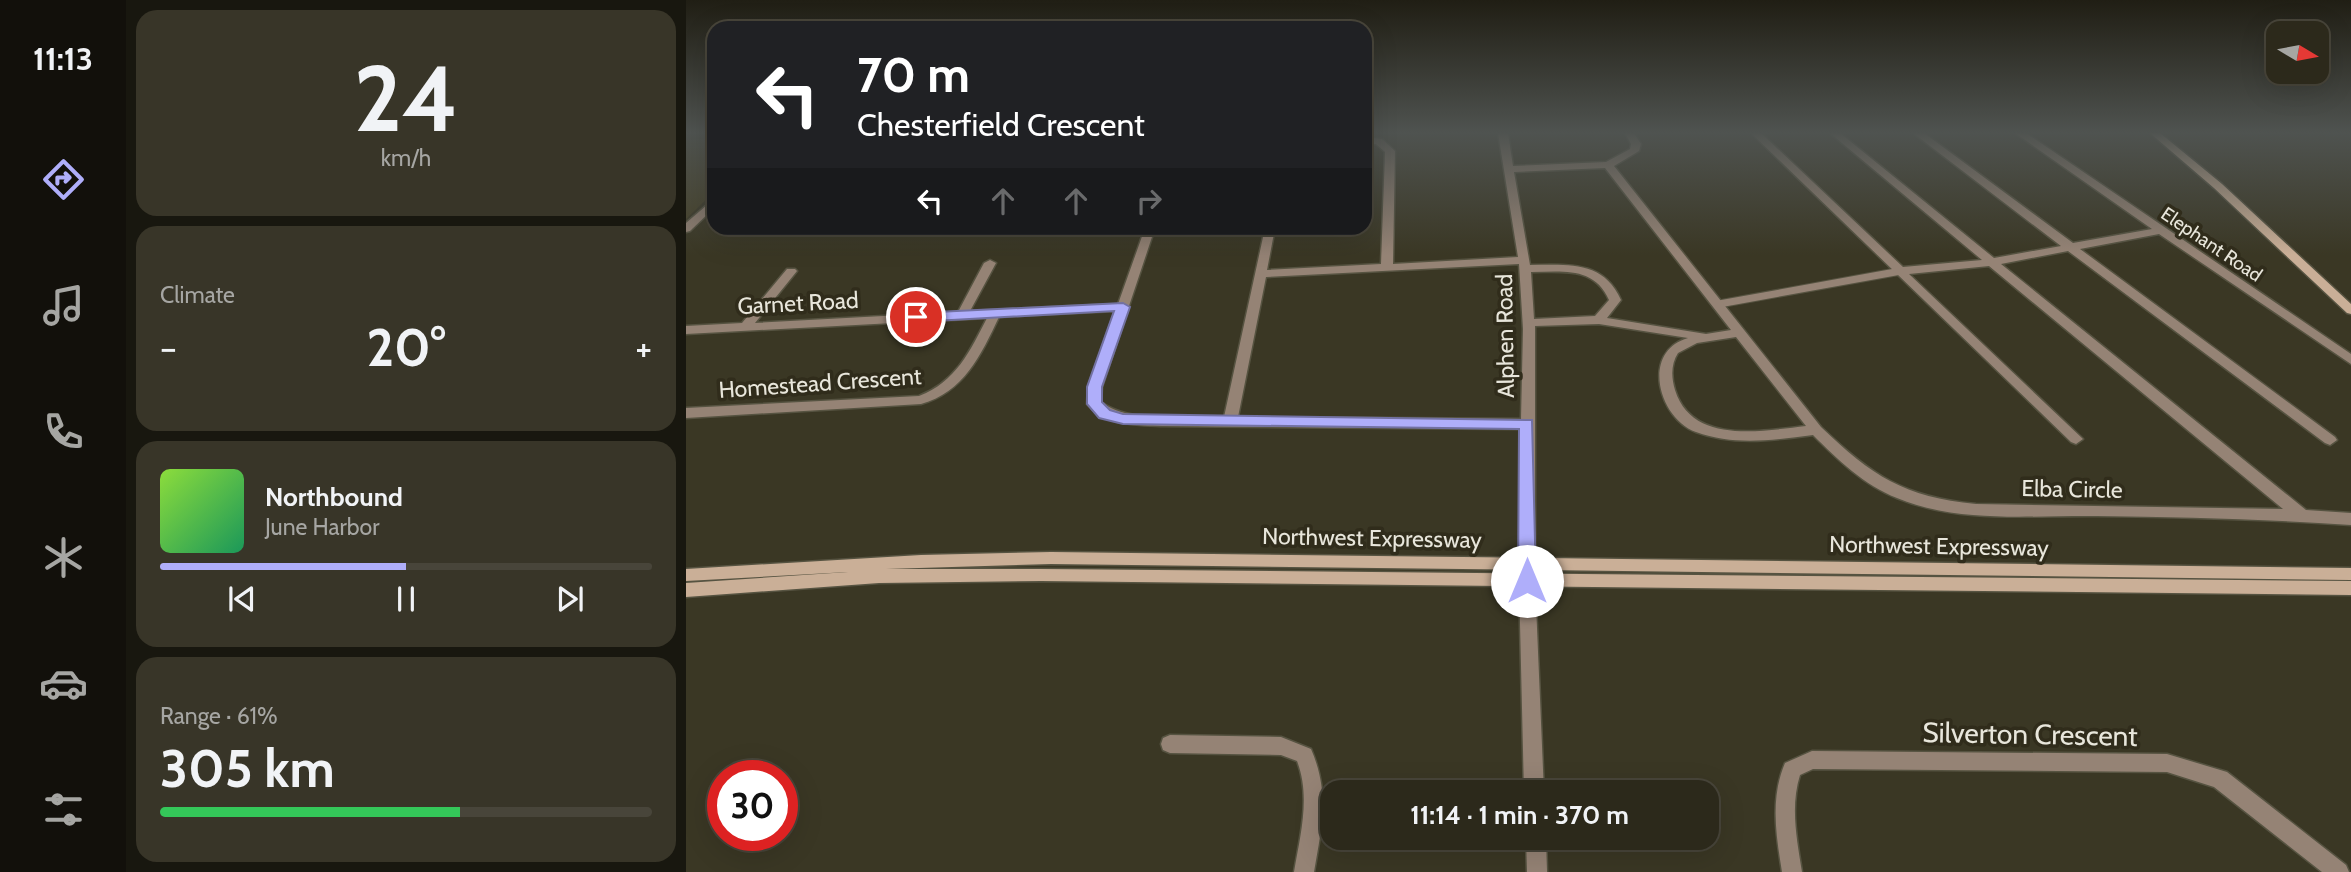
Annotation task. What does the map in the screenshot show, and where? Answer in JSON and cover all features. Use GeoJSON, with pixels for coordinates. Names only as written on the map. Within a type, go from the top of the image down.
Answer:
{"type":"FeatureCollection","features":[{"type":"Feature","properties":{"kind":"main road"},"geometry":{"type":"LineString","coordinates":[[2205,174],[2351,310]]}},
{"type":"Feature","properties":{"kind":"main road","name":"Northwest Expressway"},"geometry":{"type":"LineString","coordinates":[[686,575],[921,561],[1051,558],[1527,572],[2351,588]]}},
{"type":"Feature","properties":{"kind":"main road","name":"Northwest Expressway"},"geometry":{"type":"LineString","coordinates":[[686,590],[879,576],[1527,572],[2351,574]]}},
{"type":"Feature","properties":{"kind":"street"},"geometry":{"type":"LineString","coordinates":[[1387,267],[1389,174]]}},
{"type":"Feature","properties":{"kind":"street","name":"Alphen Road"},"geometry":{"type":"LineString","coordinates":[[1511,174],[1524,265],[1528,323],[1527,572],[1534,780]]}},
{"type":"Feature","properties":{"kind":"street","name":"Elba Circle"},"geometry":{"type":"LineString","coordinates":[[1615,174],[1816,430],[1847,461],[1883,485],[1913,499],[1940,506],[2301,515],[2351,519]]}},
{"type":"Feature","properties":{"kind":"street"},"geometry":{"type":"LineString","coordinates":[[1798,174],[2076,439]]}},
{"type":"Feature","properties":{"kind":"street"},"geometry":{"type":"LineString","coordinates":[[1884,174],[2301,515]]}},
{"type":"Feature","properties":{"kind":"street"},"geometry":{"type":"LineString","coordinates":[[1972,174],[2330,440]]}},
{"type":"Feature","properties":{"kind":"street","name":"Elephant Road"},"geometry":{"type":"LineString","coordinates":[[2079,174],[2351,360]]}},
{"type":"Feature","properties":{"kind":"street"},"geometry":{"type":"LineString","coordinates":[[686,229],[707,210]]}},
{"type":"Feature","properties":{"kind":"street"},"geometry":{"type":"LineString","coordinates":[[1901,271],[1993,262],[2161,230]]}},
{"type":"Feature","properties":{"kind":"street"},"geometry":{"type":"LineString","coordinates":[[1148,235],[1095,387],[1094,404],[1105,414],[1123,419],[1230,422],[1527,424]]}},
{"type":"Feature","properties":{"kind":"street"},"geometry":{"type":"LineString","coordinates":[[1230,422],[1269,235]]}},
{"type":"Feature","properties":{"kind":"street"},"geometry":{"type":"LineString","coordinates":[[962,315],[990,263]]}},
{"type":"Feature","properties":{"kind":"street"},"geometry":{"type":"LineString","coordinates":[[1262,274],[1387,267],[1524,265],[1573,268],[1596,275],[1612,288],[1615,300],[1599,320]]}},
{"type":"Feature","properties":{"kind":"street"},"geometry":{"type":"LineString","coordinates":[[746,326],[791,271]]}},
{"type":"Feature","properties":{"kind":"street","name":"Garnet Road"},"geometry":{"type":"LineString","coordinates":[[686,330],[1123,307]]}},
{"type":"Feature","properties":{"kind":"street","name":"Homestead Crescent"},"geometry":{"type":"LineString","coordinates":[[686,413],[921,400],[935,396],[956,384],[995,313]]}},
{"type":"Feature","properties":{"kind":"street"},"geometry":{"type":"LineString","coordinates":[[1528,323],[1599,320],[1710,338]]}},
{"type":"Feature","properties":{"kind":"street"},"geometry":{"type":"LineString","coordinates":[[1741,332],[1684,343],[1673,350],[1668,361],[1671,402],[1681,418],[1696,428],[1744,436],[1816,430]]}},
{"type":"Feature","properties":{"kind":"street"},"geometry":{"type":"LineString","coordinates":[[1170,744],[1281,746],[1304,755],[1314,774],[1316,799],[1304,872]]}},
{"type":"Feature","properties":{"kind":"street","name":"Silverton Crescent"},"geometry":{"type":"LineString","coordinates":[[1792,872],[1783,822],[1785,789],[1793,769],[1812,760],[2167,763],[2220,779],[2339,872]]}},
{"type":"Feature","properties":{"kind":"street"},"geometry":{"type":"LineString","coordinates":[[1536,850],[1537,872]]}},
{"type":"Feature","properties":{"kind":"lane"},"geometry":{"type":"LineString","coordinates":[[1719,304],[1901,271]]}},
{"type":"Feature","properties":{"kind":"shaded area"},"geometry":{"type":"Polygon","coordinates":[[[686,174],[707,174],[707,199],[686,219],[686,174]]]}},
{"type":"Feature","properties":{"kind":"route"},"geometry":{"type":"LineString","coordinates":[[916,317],[1123,307],[1095,387],[1094,404],[1105,414],[1123,419],[1186,422],[1527,424],[1527,581]]}}]}
